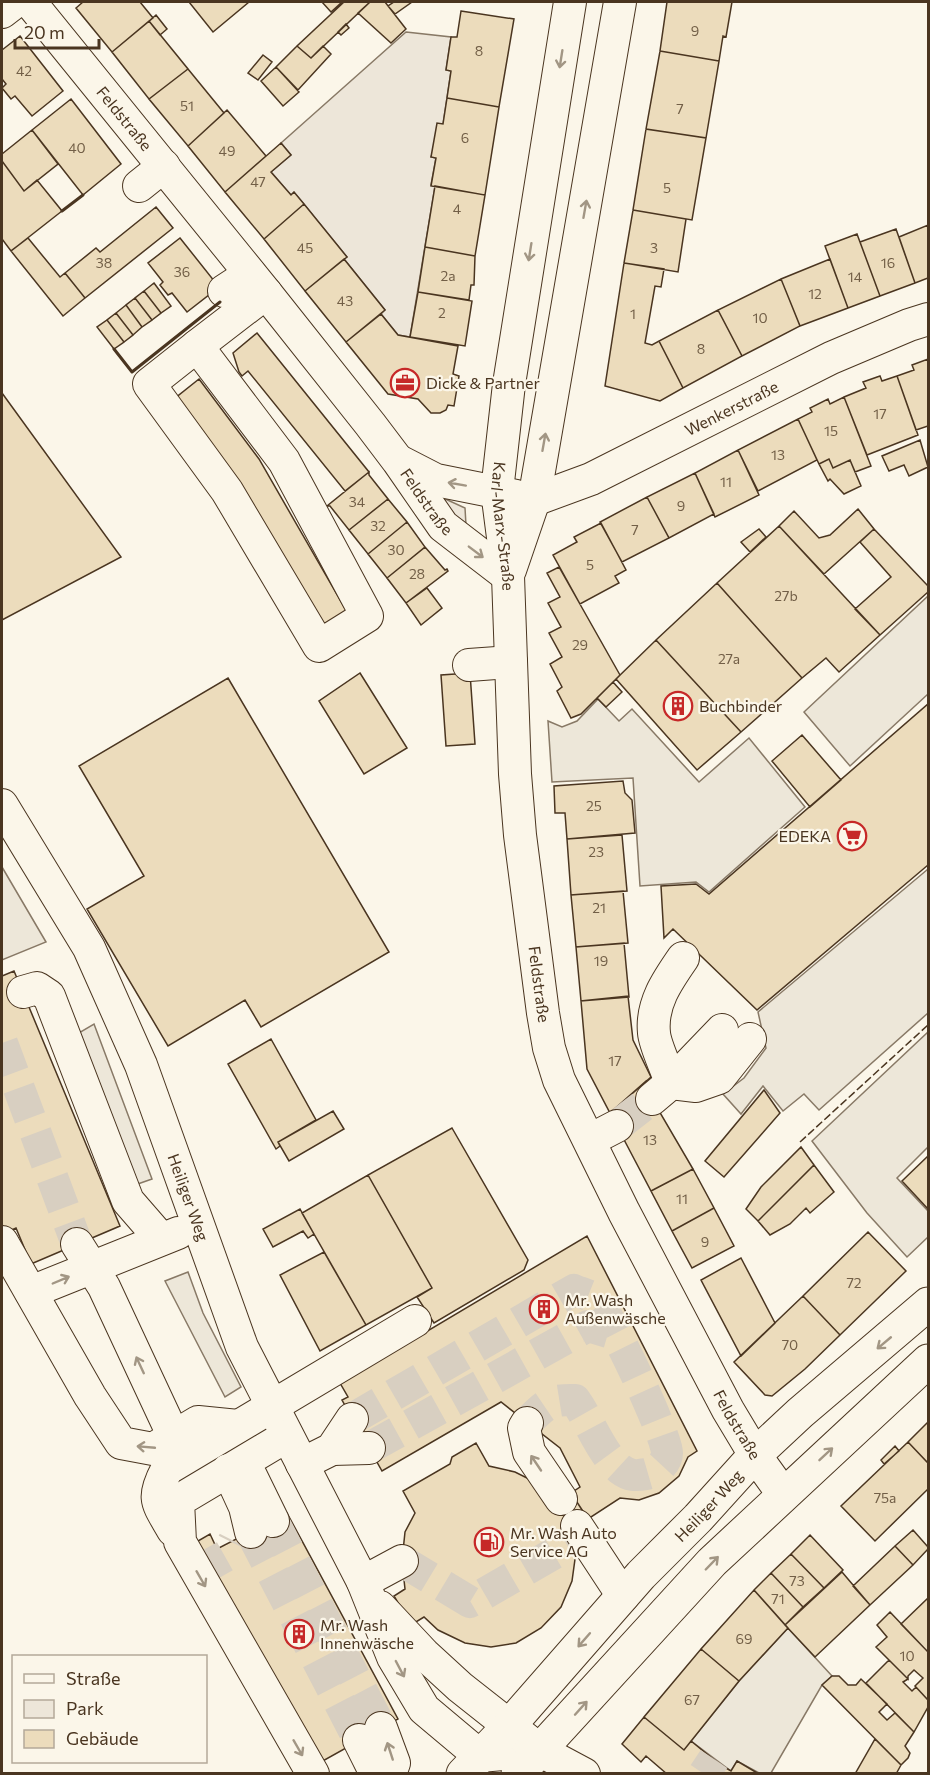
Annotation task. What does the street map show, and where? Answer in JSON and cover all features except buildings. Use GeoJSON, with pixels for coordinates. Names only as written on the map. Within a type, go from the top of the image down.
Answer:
{"type":"FeatureCollection","features":[{"type":"Feature","properties":{"kind":"main road","name":"Heiliger Weg"},"geometry":{"type":"LineString","coordinates":[[471,1765],[509,1726],[623,1596],[755,1455],[800,1413],[928,1304]]}},
{"type":"Feature","properties":{"kind":"main road"},"geometry":{"type":"LineString","coordinates":[[518,1773],[541,1751],[712,1562],[928,1361]]}},
{"type":"Feature","properties":{"kind":"street"},"geometry":{"type":"LineString","coordinates":[[2,12],[15,2]]}},
{"type":"Feature","properties":{"kind":"street","name":"Feldstraße"},"geometry":{"type":"LineString","coordinates":[[30,2],[258,283],[398,461],[443,526],[508,576],[515,774],[520,835],[549,1048],[559,1080],[603,1133],[671,1302],[728,1410],[755,1455],[783,1494]]}},
{"type":"Feature","properties":{"kind":"street","name":"Karl-Marx-Straße"},"geometry":{"type":"LineString","coordinates":[[508,576],[497,491],[509,384],[570,2]]}},
{"type":"Feature","properties":{"kind":"street","name":"Karl-Marx-Straße"},"geometry":{"type":"LineString","coordinates":[[508,576],[534,500],[620,2]]}},
{"type":"Feature","properties":{"kind":"street"},"geometry":{"type":"LineString","coordinates":[[139,186],[164,166]]}},
{"type":"Feature","properties":{"kind":"street"},"geometry":{"type":"LineString","coordinates":[[224,291],[258,283]]}},
{"type":"Feature","properties":{"kind":"street"},"geometry":{"type":"LineString","coordinates":[[196,346],[284,461],[367,616],[319,646],[227,491],[149,384],[196,346],[258,283]]}},
{"type":"Feature","properties":{"kind":"street","name":"Wenkerstraße"},"geometry":{"type":"LineString","coordinates":[[534,500],[591,479],[831,358],[928,319]]}},
{"type":"Feature","properties":{"kind":"street","name":"Feldstraße"},"geometry":{"type":"LineString","coordinates":[[398,461],[436,480],[534,500]]}},
{"type":"Feature","properties":{"kind":"street"},"geometry":{"type":"LineString","coordinates":[[469,664],[512,662]]}},
{"type":"Feature","properties":{"kind":"street","name":"Heiliger Weg"},"geometry":{"type":"LineString","coordinates":[[2,805],[89,948],[141,1065],[242,1347],[366,1589],[393,1657],[424,1709],[471,1765]]}},
{"type":"Feature","properties":{"kind":"street"},"geometry":{"type":"LineString","coordinates":[[682,958],[664,985],[656,1008],[654,1034],[662,1091],[736,1034]]}},
{"type":"Feature","properties":{"kind":"street"},"geometry":{"type":"LineString","coordinates":[[23,992],[37,988],[49,996],[128,1201],[161,1239]]}},
{"type":"Feature","properties":{"kind":"street"},"geometry":{"type":"LineString","coordinates":[[31,1293],[84,1256],[161,1239],[198,1225]]}},
{"type":"Feature","properties":{"kind":"street"},"geometry":{"type":"LineString","coordinates":[[2,1242],[90,1396],[122,1443],[153,1449],[198,1422],[238,1426]]}},
{"type":"Feature","properties":{"kind":"street"},"geometry":{"type":"LineString","coordinates":[[84,1256],[104,1287],[174,1437]]}},
{"type":"Feature","properties":{"kind":"street"},"geometry":{"type":"LineString","coordinates":[[313,1773],[157,1502],[158,1487],[167,1469],[415,1321]]}},
{"type":"Feature","properties":{"kind":"street"},"geometry":{"type":"LineString","coordinates":[[332,1449],[352,1419]]}},
{"type":"Feature","properties":{"kind":"street"},"geometry":{"type":"LineString","coordinates":[[527,1423],[524,1428],[529,1452],[561,1499]]}},
{"type":"Feature","properties":{"kind":"street"},"geometry":{"type":"LineString","coordinates":[[180,1542],[178,1501],[287,1436]]}},
{"type":"Feature","properties":{"kind":"street"},"geometry":{"type":"LineString","coordinates":[[302,1464],[332,1449],[369,1448]]}},
{"type":"Feature","properties":{"kind":"street"},"geometry":{"type":"LineString","coordinates":[[236,1466],[250,1525]]}},
{"type":"Feature","properties":{"kind":"street"},"geometry":{"type":"LineString","coordinates":[[577,1526],[623,1596]]}},
{"type":"Feature","properties":{"kind":"street"},"geometry":{"type":"LineString","coordinates":[[366,1589],[402,1562]]}},
{"type":"Feature","properties":{"kind":"street","name":"Heiliger Weg"},"geometry":{"type":"LineString","coordinates":[[366,1589],[424,1654],[460,1687],[509,1726]]}},
{"type":"Feature","properties":{"kind":"street"},"geometry":{"type":"LineString","coordinates":[[509,1726],[541,1751],[584,1773]]}},
{"type":"Feature","properties":{"kind":"street"},"geometry":{"type":"LineString","coordinates":[[376,1773],[370,1734],[394,1763],[390,1773]]}},
{"type":"Feature","properties":{"kind":"street"},"geometry":{"type":"LineString","coordinates":[[471,1765],[541,1751]]}},
{"type":"Feature","properties":{"kind":"green space"},"geometry":{"type":"Polygon","coordinates":[[[406,32],[451,37],[446,70],[451,71],[443,124],[431,157],[436,158],[431,185],[435,186],[410,337],[398,335],[381,314],[385,310],[344,259],[347,257],[294,192],[291,195],[271,172],[291,155],[281,143],[406,32]]]}},
{"type":"Feature","properties":{"kind":"green space"},"geometry":{"type":"Polygon","coordinates":[[[428,491],[465,508],[466,525],[444,515],[428,491]]]}},
{"type":"Feature","properties":{"kind":"shaded area"},"geometry":{"type":"Polygon","coordinates":[[[928,596],[928,694],[850,766],[804,712],[928,596]]]}},
{"type":"Feature","properties":{"kind":"shaded area"},"geometry":{"type":"Polygon","coordinates":[[[598,699],[619,721],[632,709],[699,782],[749,738],[805,807],[709,892],[696,882],[640,886],[633,778],[552,782],[548,721],[562,727],[577,721],[598,699]]]}},
{"type":"Feature","properties":{"kind":"shaded area"},"geometry":{"type":"Polygon","coordinates":[[[2,867],[46,942],[2,960],[2,867]]]}},
{"type":"Feature","properties":{"kind":"shaded area"},"geometry":{"type":"Polygon","coordinates":[[[928,869],[928,1013],[819,1110],[804,1094],[783,1111],[763,1086],[741,1114],[723,1094],[744,1078],[766,1048],[758,1012],[928,869]]]}},
{"type":"Feature","properties":{"kind":"shaded area"},"geometry":{"type":"Polygon","coordinates":[[[94,1024],[152,1179],[132,1186],[77,1034],[94,1024]]]}},
{"type":"Feature","properties":{"kind":"shaded area"},"geometry":{"type":"Polygon","coordinates":[[[928,1032],[928,1147],[897,1178],[928,1211],[928,1237],[907,1257],[867,1213],[812,1141],[928,1032]]]}},
{"type":"Feature","properties":{"kind":"shaded area"},"geometry":{"type":"Polygon","coordinates":[[[188,1272],[203,1313],[241,1387],[225,1397],[165,1281],[188,1272]]]}},
{"type":"Feature","properties":{"kind":"shaded area"},"geometry":{"type":"Polygon","coordinates":[[[788,1628],[832,1676],[822,1685],[771,1773],[759,1773],[737,1761],[731,1771],[691,1741],[739,1681],[788,1628]]]}},
{"type":"Feature","properties":{"kind":"tunnel"},"geometry":{"type":"LineString","coordinates":[[2,1043],[77,1244]]}},
{"type":"Feature","properties":{"kind":"tunnel"},"geometry":{"type":"LineString","coordinates":[[617,1126],[652,1099]]}},
{"type":"Feature","properties":{"kind":"tunnel"},"geometry":{"type":"LineString","coordinates":[[352,1419],[574,1290],[595,1299],[602,1308],[636,1374],[658,1424],[665,1442],[667,1457],[657,1469],[650,1473],[636,1475],[623,1471],[607,1454],[575,1400],[548,1404],[527,1423]]}},
{"type":"Feature","properties":{"kind":"tunnel"},"geometry":{"type":"LineString","coordinates":[[369,1448],[588,1326],[615,1334]]}},
{"type":"Feature","properties":{"kind":"tunnel"},"geometry":{"type":"LineString","coordinates":[[273,1521],[381,1728]]}},
{"type":"Feature","properties":{"kind":"tunnel"},"geometry":{"type":"LineString","coordinates":[[251,1532],[359,1740]]}},
{"type":"Feature","properties":{"kind":"tunnel"},"geometry":{"type":"LineString","coordinates":[[402,1561],[470,1602],[584,1536]]}},
{"type":"Feature","properties":{"kind":"tunnel"},"geometry":{"type":"LineString","coordinates":[[197,1572],[227,1555],[234,1541]]}},
{"type":"Feature","properties":{"kind":"tunnel"},"geometry":{"type":"LineString","coordinates":[[704,1774],[714,1759]]}},
{"type":"Feature","properties":{"kind":"fence"},"geometry":{"type":"LineString","coordinates":[[800,1142],[928,1025]]}},
{"type":"Feature","properties":{"kind":"wall"},"geometry":{"type":"LineString","coordinates":[[62,211],[83,195]]}},
{"type":"Feature","properties":{"kind":"wall"},"geometry":{"type":"LineString","coordinates":[[114,349],[132,372],[220,302]]}},
{"type":"Feature","properties":{"kind":"place","name":"Dicke & Partner"},"geometry":{"type":"Point","coordinates":[405,383]}},
{"type":"Feature","properties":{"kind":"place","name":"Buchbinder"},"geometry":{"type":"Point","coordinates":[678,706]}},
{"type":"Feature","properties":{"kind":"place","name":"EDEKA"},"geometry":{"type":"Point","coordinates":[852,836]}},
{"type":"Feature","properties":{"kind":"place","name":"Mr. Wash Außenwäsche"},"geometry":{"type":"Point","coordinates":[544,1309]}},
{"type":"Feature","properties":{"kind":"place","name":"Mr. Wash Auto Service AG"},"geometry":{"type":"Point","coordinates":[489,1542]}},
{"type":"Feature","properties":{"kind":"place","name":"Mr. Wash Innenwäsche"},"geometry":{"type":"Point","coordinates":[299,1634]}}]}
